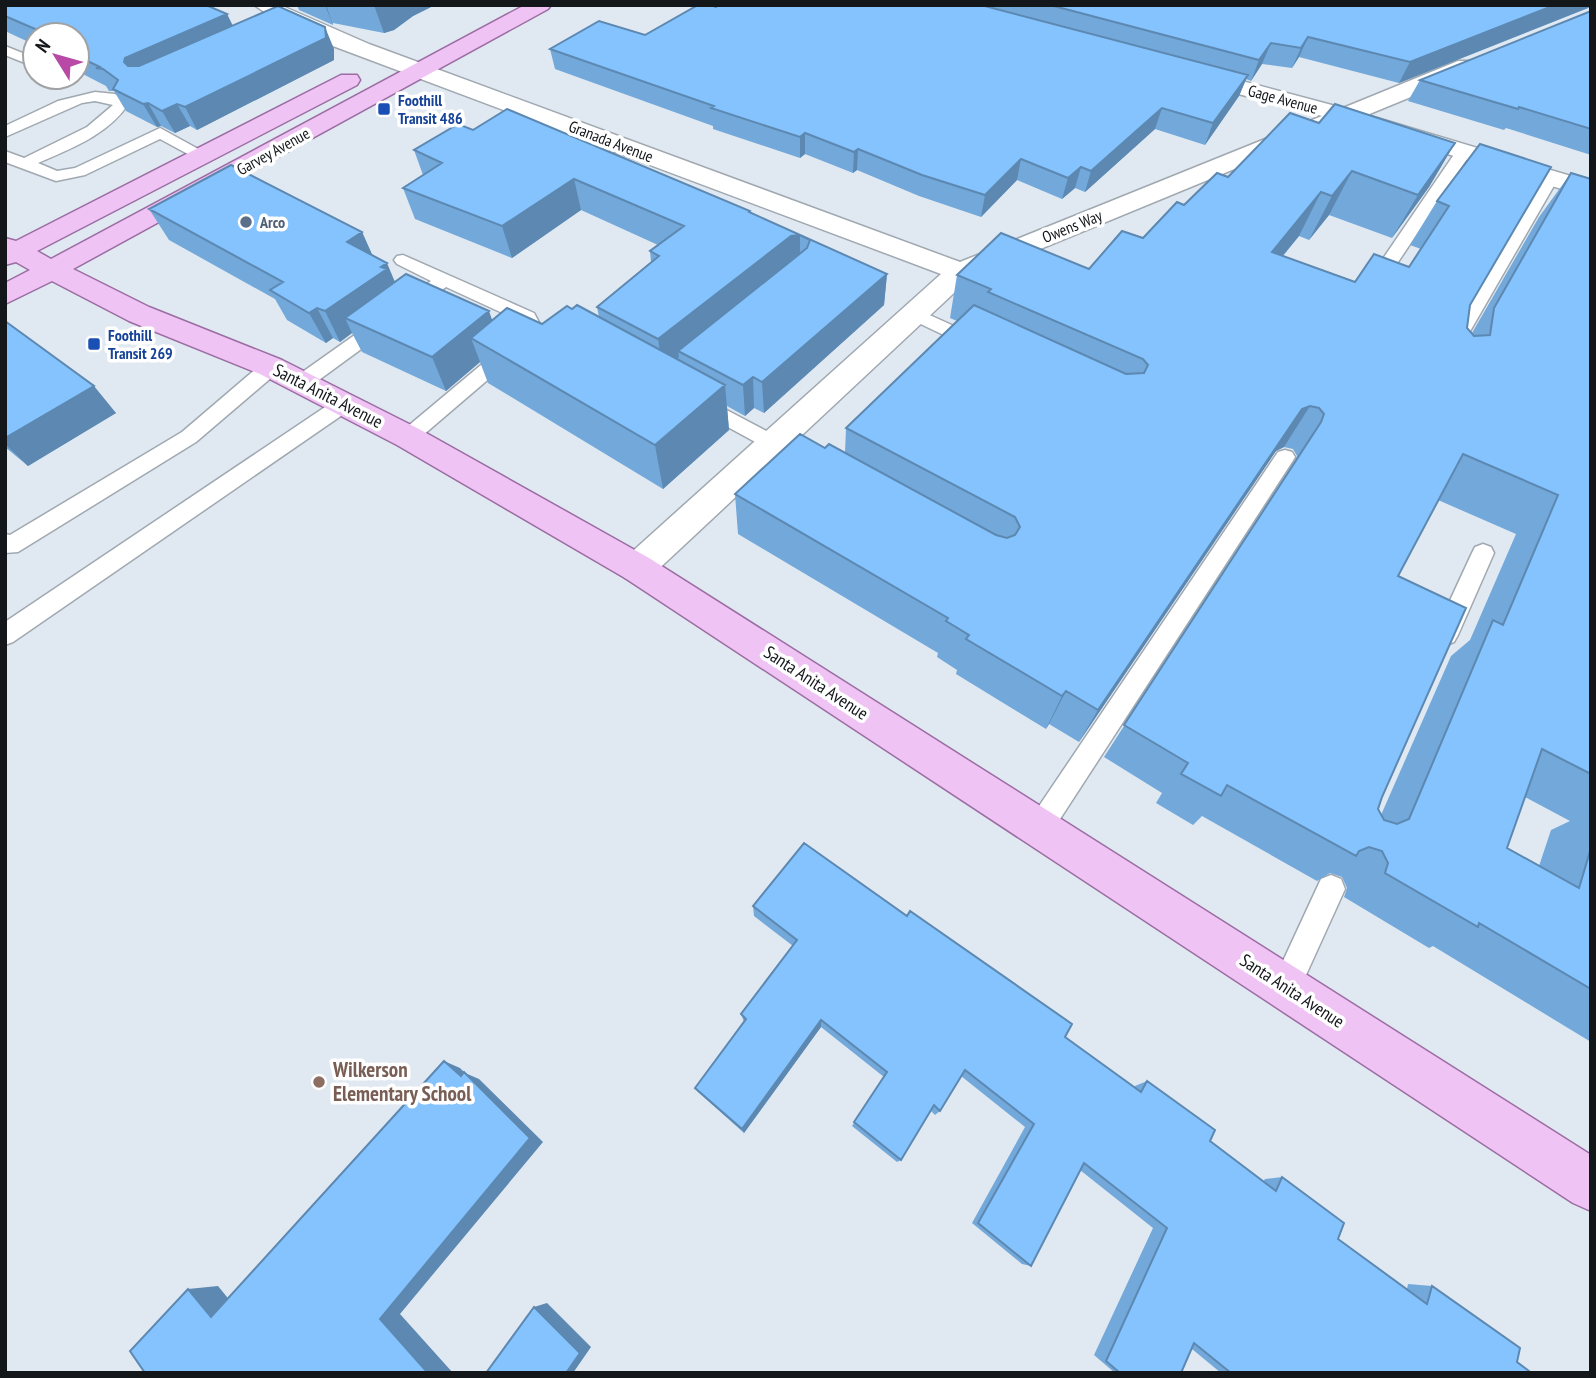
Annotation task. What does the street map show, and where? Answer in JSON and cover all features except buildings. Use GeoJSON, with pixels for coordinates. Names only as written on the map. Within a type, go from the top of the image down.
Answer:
{"type":"FeatureCollection","features":[{"type":"Feature","properties":{"kind":"main road","name":"Garvey Avenue"},"geometry":{"type":"LineString","coordinates":[[5,295],[541,5]]}},
{"type":"Feature","properties":{"kind":"main road","name":"Garvey Avenue"},"geometry":{"type":"LineString","coordinates":[[9,252],[203,156],[421,43]]}},
{"type":"Feature","properties":{"kind":"main road","name":"Santa Anita Avenue"},"geometry":{"type":"LineString","coordinates":[[9,252],[139,314],[271,367],[408,437],[637,568],[1591,1185]]}},
{"type":"Feature","properties":{"kind":"street","name":"Granada Avenue"},"geometry":{"type":"LineString","coordinates":[[276,16],[960,272]]}},
{"type":"Feature","properties":{"kind":"street","name":"Owens Way"},"geometry":{"type":"LineString","coordinates":[[637,568],[960,272],[1492,55]]}},
{"type":"Feature","properties":{"kind":"street","name":"Gage Avenue"},"geometry":{"type":"LineString","coordinates":[[1174,70],[1344,115],[1591,190]]}},
{"type":"Feature","properties":{"kind":"lane"},"geometry":{"type":"LineString","coordinates":[[5,132],[80,98],[113,97],[122,103],[117,114],[102,125],[23,164]]}},
{"type":"Feature","properties":{"kind":"lane"},"geometry":{"type":"LineString","coordinates":[[5,156],[56,176],[79,172],[160,133],[203,156]]}},
{"type":"Feature","properties":{"kind":"lane"},"geometry":{"type":"LineString","coordinates":[[1372,290],[1392,253],[1464,153]]}},
{"type":"Feature","properties":{"kind":"lane"},"geometry":{"type":"LineString","coordinates":[[1449,360],[1450,350],[1551,177]]}},
{"type":"Feature","properties":{"kind":"lane"},"geometry":{"type":"LineString","coordinates":[[403,260],[528,317],[532,326],[525,338],[408,437]]}},
{"type":"Feature","properties":{"kind":"lane"},"geometry":{"type":"LineString","coordinates":[[301,383],[444,280]]}},
{"type":"Feature","properties":{"kind":"lane"},"geometry":{"type":"LineString","coordinates":[[914,314],[998,353]]}},
{"type":"Feature","properties":{"kind":"lane"},"geometry":{"type":"LineString","coordinates":[[5,542],[10,546],[188,437],[271,367]]}},
{"type":"Feature","properties":{"kind":"lane"},"geometry":{"type":"LineString","coordinates":[[677,389],[808,462]]}},
{"type":"Feature","properties":{"kind":"lane"},"geometry":{"type":"LineString","coordinates":[[5,635],[344,404]]}},
{"type":"Feature","properties":{"kind":"lane"},"geometry":{"type":"LineString","coordinates":[[1041,827],[1285,457]]}},
{"type":"Feature","properties":{"kind":"lane"},"geometry":{"type":"LineString","coordinates":[[1438,652],[1483,553]]}},
{"type":"Feature","properties":{"kind":"lane"},"geometry":{"type":"LineString","coordinates":[[1286,987],[1331,889]]}},
{"type":"Feature","properties":{"kind":"place","name":"Foothill Transit 486"},"geometry":{"type":"Point","coordinates":[384,109]}},
{"type":"Feature","properties":{"kind":"place","name":"Arco"},"geometry":{"type":"Point","coordinates":[246,222]}},
{"type":"Feature","properties":{"kind":"place","name":"Foothill Transit 269"},"geometry":{"type":"Point","coordinates":[94,344]}},
{"type":"Feature","properties":{"kind":"place","name":"Wilkerson Elementary School"},"geometry":{"type":"Point","coordinates":[319,1082]}}]}
